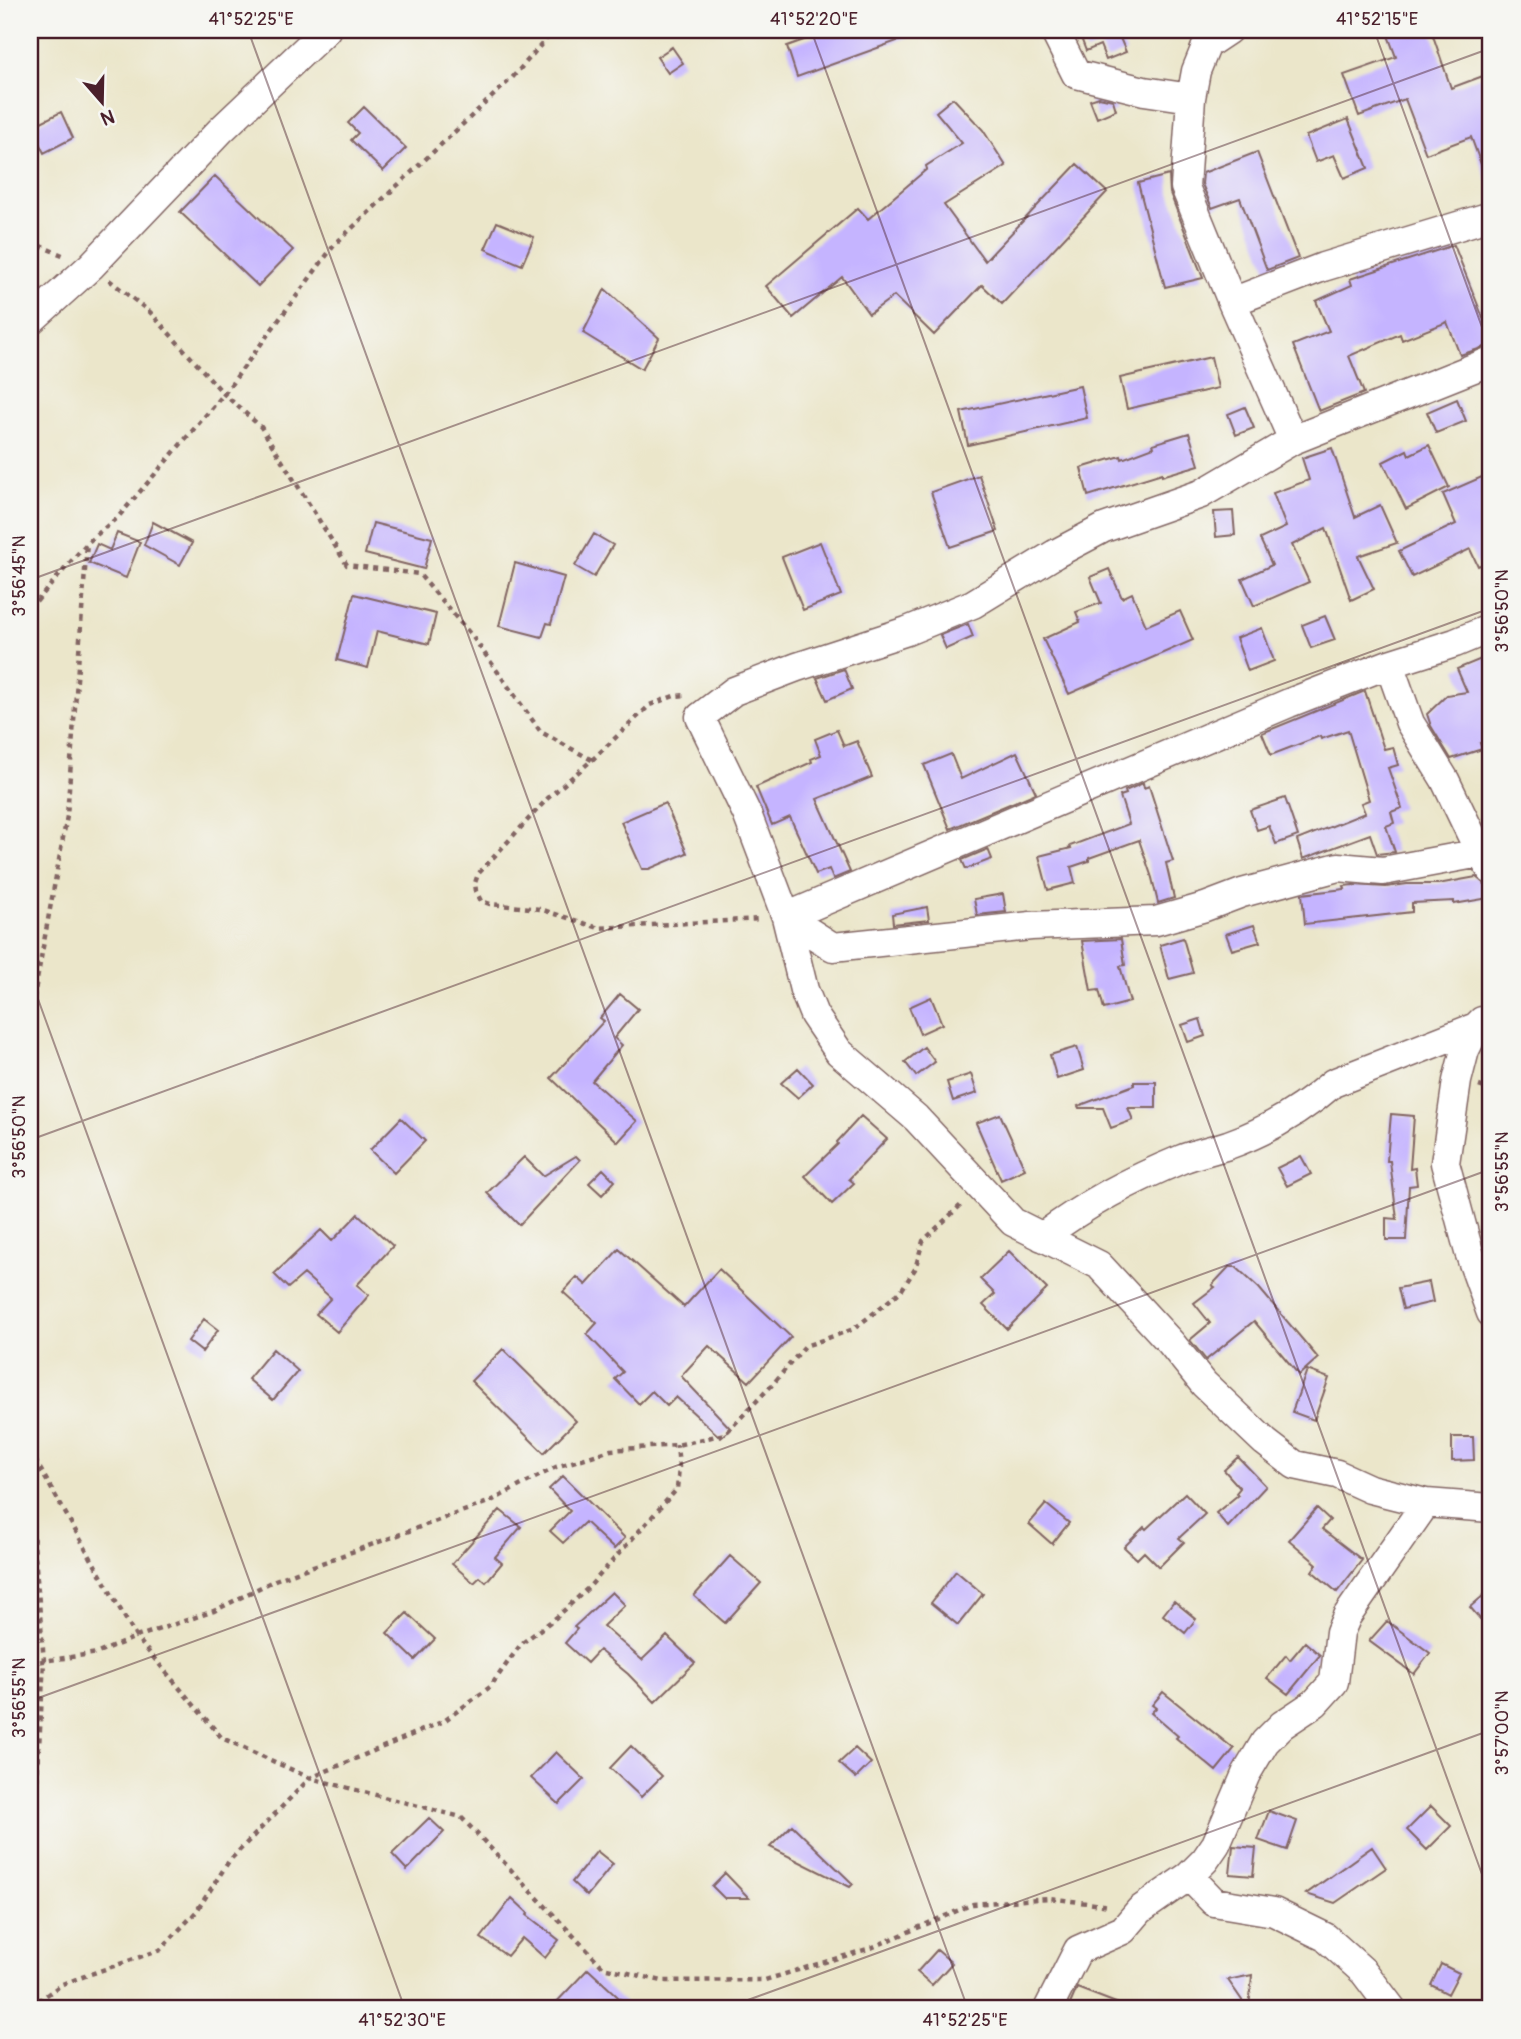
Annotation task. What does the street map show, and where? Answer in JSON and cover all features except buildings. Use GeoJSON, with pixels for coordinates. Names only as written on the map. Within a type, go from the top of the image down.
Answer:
{"type":"FeatureCollection","features":[{"type":"Feature","properties":{"kind":"street"},"geometry":{"type":"LineString","coordinates":[[30,321],[91,266],[221,130],[326,30]]}},
{"type":"Feature","properties":{"kind":"street"},"geometry":{"type":"LineString","coordinates":[[1055,30],[1076,74],[1144,91],[1191,98]]}},
{"type":"Feature","properties":{"kind":"street"},"geometry":{"type":"LineString","coordinates":[[1228,30],[1207,44],[1196,71],[1191,98],[1185,187],[1293,440]]}},
{"type":"Feature","properties":{"kind":"street"},"geometry":{"type":"LineString","coordinates":[[1232,302],[1323,267],[1491,216]]}},
{"type":"Feature","properties":{"kind":"street"},"geometry":{"type":"LineString","coordinates":[[1491,361],[1293,440],[1201,494],[1104,528],[973,604],[907,631],[734,691],[700,717],[747,814],[786,917],[804,989],[814,1015],[839,1052],[916,1118],[1013,1222],[1099,1265],[1171,1343],[1204,1384],[1265,1442],[1295,1465],[1337,1474],[1370,1489],[1426,1503],[1491,1508]]}},
{"type":"Feature","properties":{"kind":"street"},"geometry":{"type":"LineString","coordinates":[[786,917],[1289,702],[1491,628]]}},
{"type":"Feature","properties":{"kind":"street"},"geometry":{"type":"LineString","coordinates":[[786,917],[834,947],[1031,926],[1156,921],[1205,907],[1242,892],[1338,867],[1383,871],[1486,861],[1445,780],[1410,723],[1389,664]]}},
{"type":"Feature","properties":{"kind":"street"},"geometry":{"type":"LineString","coordinates":[[1042,1237],[1117,1187],[1186,1157],[1230,1144],[1278,1123],[1334,1083],[1486,1019]]}},
{"type":"Feature","properties":{"kind":"street"},"geometry":{"type":"LineString","coordinates":[[1486,1019],[1465,1050],[1457,1081],[1445,1163],[1469,1252],[1491,1312]]}},
{"type":"Feature","properties":{"kind":"street"},"geometry":{"type":"LineString","coordinates":[[1048,2009],[1077,1950],[1123,1930],[1140,1910],[1189,1875],[1205,1860],[1216,1844],[1246,1774],[1265,1742],[1282,1725],[1315,1703],[1334,1682],[1340,1632],[1348,1616],[1426,1503]]}},
{"type":"Feature","properties":{"kind":"street"},"geometry":{"type":"LineString","coordinates":[[1189,1875],[1214,1902],[1274,1912],[1325,1937],[1364,1972],[1392,2009]]}},
{"type":"Feature","properties":{"kind":"path"},"geometry":{"type":"LineString","coordinates":[[30,609],[87,542],[119,516],[224,394],[335,244],[512,78],[554,30]]}},
{"type":"Feature","properties":{"kind":"path"},"geometry":{"type":"LineString","coordinates":[[30,242],[91,266],[150,312],[224,394],[261,426],[346,565],[419,573],[472,636],[541,732],[592,760]]}},
{"type":"Feature","properties":{"kind":"path"},"geometry":{"type":"LineString","coordinates":[[30,1018],[66,816],[87,542]]}},
{"type":"Feature","properties":{"kind":"path"},"geometry":{"type":"LineString","coordinates":[[700,717],[693,694],[674,696],[650,705],[548,798],[478,874],[476,891],[481,901],[490,904],[540,909],[599,928],[786,917]]}},
{"type":"Feature","properties":{"kind":"path"},"geometry":{"type":"LineString","coordinates":[[30,977],[40,961]]}},
{"type":"Feature","properties":{"kind":"path"},"geometry":{"type":"LineString","coordinates":[[30,1663],[98,1653],[136,1637],[214,1611],[275,1580],[491,1502],[556,1467],[611,1450],[677,1445],[725,1434],[805,1346],[854,1329],[901,1292],[915,1269],[923,1241],[981,1187]]}},
{"type":"Feature","properties":{"kind":"path"},"geometry":{"type":"LineString","coordinates":[[30,2007],[62,1984],[160,1950],[196,1912],[229,1861],[310,1778],[444,1721],[490,1687],[521,1644],[558,1616],[588,1588],[677,1489],[677,1445]]}},
{"type":"Feature","properties":{"kind":"path"},"geometry":{"type":"LineString","coordinates":[[30,1451],[136,1637],[222,1738],[310,1778],[461,1817],[603,1967],[663,1981],[765,1980],[871,1948],[973,1904],[1049,1898],[1140,1910]]}},
{"type":"Feature","properties":{"kind":"path"},"geometry":{"type":"LineString","coordinates":[[30,1497],[44,1661],[30,1862]]}}]}
